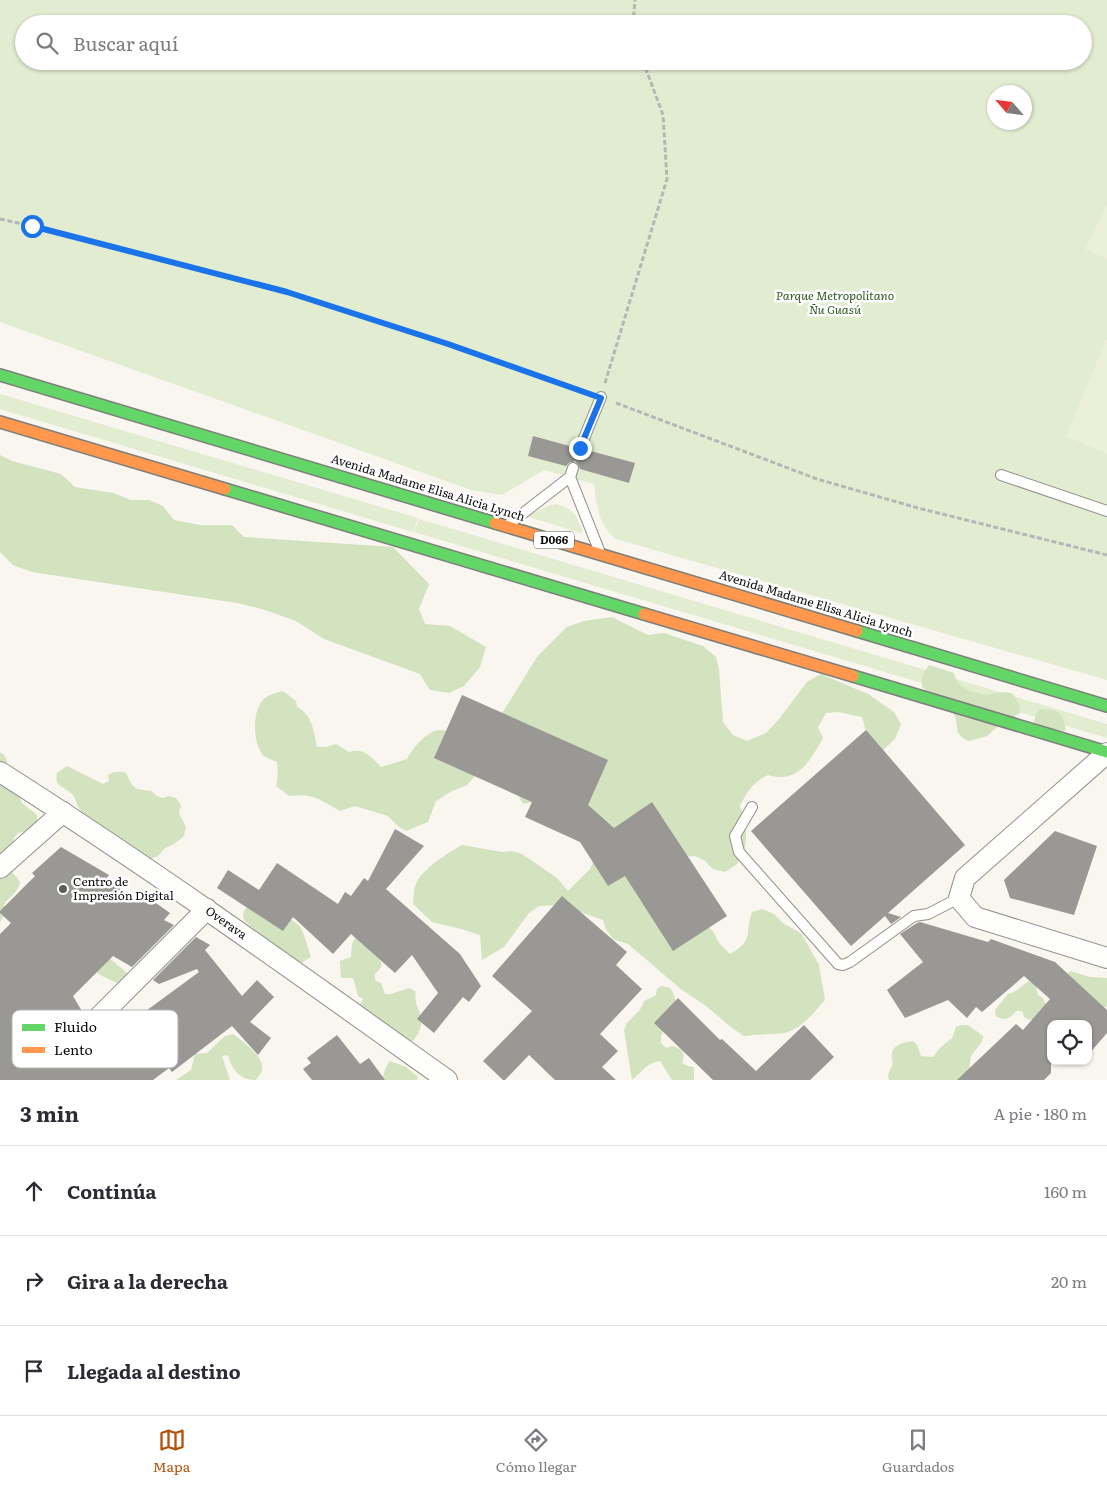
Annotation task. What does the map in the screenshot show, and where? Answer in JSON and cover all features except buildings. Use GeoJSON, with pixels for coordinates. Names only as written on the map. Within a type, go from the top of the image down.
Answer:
{"type":"FeatureCollection","features":[{"type":"Feature","properties":{"kind":"highway","name":"Avenida Madame Elisa Alicia Lynch"},"geometry":{"type":"LineString","coordinates":[[0,375],[1107,706]]}},
{"type":"Feature","properties":{"kind":"highway"},"geometry":{"type":"LineString","coordinates":[[0,422],[1107,752]]}},
{"type":"Feature","properties":{"kind":"street"},"geometry":{"type":"LineString","coordinates":[[1107,752],[964,878],[959,898],[975,917],[1107,958]]}},
{"type":"Feature","properties":{"kind":"street","name":"Overava"},"geometry":{"type":"LineString","coordinates":[[0,772],[207,909],[447,1080]]}},
{"type":"Feature","properties":{"kind":"street"},"geometry":{"type":"LineString","coordinates":[[0,868],[63,812]]}},
{"type":"Feature","properties":{"kind":"street"},"geometry":{"type":"LineString","coordinates":[[106,1010],[207,909]]}},
{"type":"Feature","properties":{"kind":"lane"},"geometry":{"type":"LineString","coordinates":[[580,448],[601,398]]}},
{"type":"Feature","properties":{"kind":"lane"},"geometry":{"type":"LineString","coordinates":[[507,526],[571,472],[601,554]]}},
{"type":"Feature","properties":{"kind":"lane"},"geometry":{"type":"LineString","coordinates":[[1001,475],[1107,511]]}},
{"type":"Feature","properties":{"kind":"lane"},"geometry":{"type":"LineString","coordinates":[[752,806],[735,836],[739,852],[838,964],[843,965],[850,962],[914,916],[928,914],[959,898]]}},
{"type":"Feature","properties":{"kind":"path"},"geometry":{"type":"LineString","coordinates":[[634,15],[635,0]]}},
{"type":"Feature","properties":{"kind":"path"},"geometry":{"type":"LineString","coordinates":[[601,398],[667,179],[663,115],[646,70]]}},
{"type":"Feature","properties":{"kind":"path"},"geometry":{"type":"LineString","coordinates":[[0,219],[287,292],[456,347],[601,398],[817,479],[918,508],[1107,555]]}},
{"type":"Feature","properties":{"kind":"green space","name":"Parque Metropolitano Ñu Guasú"},"geometry":{"type":"Polygon","coordinates":[[[0,0],[1107,0],[1107,680],[616,539],[610,534],[599,514],[594,484],[544,470],[502,495],[471,490],[0,322],[0,0]]]}},
{"type":"Feature","properties":{"kind":"green space"},"geometry":{"type":"Polygon","coordinates":[[[1107,204],[1107,259],[1085,249],[1107,204]]]}},
{"type":"Feature","properties":{"kind":"green space"},"geometry":{"type":"Polygon","coordinates":[[[1107,340],[1107,454],[1066,436],[1107,340]]]}},
{"type":"Feature","properties":{"kind":"green space"},"geometry":{"type":"Polygon","coordinates":[[[0,394],[418,518],[413,532],[0,409],[0,394]]]}},
{"type":"Feature","properties":{"kind":"green space"},"geometry":{"type":"Polygon","coordinates":[[[0,455],[12,461],[61,474],[75,487],[113,493],[131,500],[149,500],[163,506],[174,520],[200,525],[232,525],[244,537],[393,547],[429,584],[419,609],[425,624],[450,626],[486,647],[480,667],[464,686],[449,693],[430,690],[420,674],[324,639],[296,621],[262,609],[237,603],[32,572],[13,565],[0,552],[0,455]]]}},
{"type":"Feature","properties":{"kind":"green space"},"geometry":{"type":"Polygon","coordinates":[[[556,504],[574,513],[583,531],[581,533],[529,517],[529,515],[556,504]]]}},
{"type":"Feature","properties":{"kind":"green space"},"geometry":{"type":"Polygon","coordinates":[[[419,519],[1107,724],[1107,738],[414,532],[419,519]]]}},
{"type":"Feature","properties":{"kind":"green space"},"geometry":{"type":"Polygon","coordinates":[[[612,617],[648,635],[664,633],[703,646],[716,657],[719,670],[723,722],[733,735],[747,741],[766,733],[807,682],[821,674],[868,694],[894,712],[901,724],[895,739],[874,759],[862,717],[838,712],[826,713],[818,727],[823,738],[808,762],[795,773],[787,776],[768,775],[754,784],[745,796],[740,806],[744,819],[746,840],[743,854],[737,864],[725,872],[713,869],[704,860],[695,856],[680,857],[701,920],[713,931],[719,943],[730,954],[743,945],[746,940],[752,912],[762,909],[774,914],[784,924],[801,933],[819,965],[825,1000],[801,1025],[789,1032],[744,1036],[705,1005],[682,990],[628,944],[613,939],[606,929],[603,920],[560,905],[539,906],[529,913],[504,947],[482,960],[480,935],[432,922],[413,904],[415,886],[419,878],[436,862],[462,845],[522,854],[557,878],[568,891],[590,869],[603,838],[539,801],[523,804],[518,795],[501,715],[537,657],[567,627],[584,621],[612,617]]]}},
{"type":"Feature","properties":{"kind":"green space"},"geometry":{"type":"Polygon","coordinates":[[[929,665],[954,673],[958,683],[971,691],[988,695],[1001,692],[1013,694],[1019,705],[1020,713],[997,727],[987,736],[969,741],[963,738],[958,733],[955,715],[922,687],[922,676],[929,665]]]}},
{"type":"Feature","properties":{"kind":"green space"},"geometry":{"type":"Polygon","coordinates":[[[283,691],[296,701],[297,707],[306,714],[313,729],[317,747],[336,744],[349,752],[363,752],[381,767],[407,759],[412,750],[425,737],[434,731],[444,730],[459,734],[476,775],[467,785],[452,791],[436,801],[428,822],[406,831],[388,816],[355,806],[340,811],[311,797],[289,796],[276,786],[277,762],[263,755],[257,743],[255,728],[257,713],[262,701],[269,696],[283,691]]]}},
{"type":"Feature","properties":{"kind":"green space"},"geometry":{"type":"Polygon","coordinates":[[[1040,709],[1059,713],[1063,719],[1066,731],[1033,727],[1036,714],[1040,709]]]}},
{"type":"Feature","properties":{"kind":"green space"},"geometry":{"type":"Polygon","coordinates":[[[0,752],[6,758],[6,771],[22,803],[37,815],[37,821],[30,831],[18,833],[14,838],[9,868],[20,882],[16,891],[4,906],[0,922],[0,752]]]}},
{"type":"Feature","properties":{"kind":"green space"},"geometry":{"type":"Polygon","coordinates":[[[67,766],[103,784],[109,781],[108,775],[110,774],[117,772],[126,773],[132,785],[137,789],[151,791],[163,798],[169,796],[176,798],[181,805],[179,813],[186,827],[184,836],[165,848],[158,856],[140,863],[95,826],[81,811],[72,794],[58,784],[57,773],[67,766]]]}},
{"type":"Feature","properties":{"kind":"green space"},"geometry":{"type":"Polygon","coordinates":[[[247,907],[284,917],[297,924],[301,928],[311,957],[298,965],[256,932],[244,920],[243,913],[247,907]]]}},
{"type":"Feature","properties":{"kind":"green space"},"geometry":{"type":"Polygon","coordinates":[[[358,933],[371,944],[370,951],[382,964],[375,974],[375,980],[381,983],[385,994],[409,988],[415,991],[421,1024],[417,1036],[407,1046],[357,1010],[363,999],[358,996],[353,978],[341,978],[340,961],[351,957],[352,944],[358,933]]]}},
{"type":"Feature","properties":{"kind":"green space"},"geometry":{"type":"Polygon","coordinates":[[[106,955],[128,974],[117,983],[100,975],[88,965],[106,955]]]}},
{"type":"Feature","properties":{"kind":"green space"},"geometry":{"type":"Polygon","coordinates":[[[1070,971],[1090,977],[1107,978],[1107,1006],[1103,1008],[1066,976],[1070,971]]]}},
{"type":"Feature","properties":{"kind":"green space"},"geometry":{"type":"Polygon","coordinates":[[[1029,981],[1035,983],[1038,995],[1043,998],[1046,1004],[1035,1019],[1029,1020],[1024,1017],[1022,1011],[1016,1011],[1005,1019],[996,1016],[995,1010],[1008,994],[1029,981]]]}},
{"type":"Feature","properties":{"kind":"green space"},"geometry":{"type":"Polygon","coordinates":[[[661,986],[670,988],[676,1004],[664,1028],[661,1043],[666,1048],[673,1046],[682,1050],[684,1056],[682,1063],[694,1067],[694,1080],[672,1080],[660,1061],[648,1066],[632,1080],[624,1030],[627,1023],[640,1010],[644,1001],[656,995],[657,989],[661,986]]]}},
{"type":"Feature","properties":{"kind":"green space"},"geometry":{"type":"Polygon","coordinates":[[[968,1025],[983,1036],[982,1042],[971,1056],[967,1080],[889,1080],[888,1075],[893,1063],[892,1053],[896,1047],[913,1041],[917,1045],[921,1056],[933,1057],[952,1038],[956,1027],[968,1025]]]}},
{"type":"Feature","properties":{"kind":"green space"},"geometry":{"type":"Polygon","coordinates":[[[233,1034],[252,1049],[260,1059],[262,1070],[256,1080],[245,1078],[234,1070],[228,1055],[222,1056],[230,1080],[176,1080],[191,1070],[195,1054],[207,1053],[225,1036],[233,1034]]]}},
{"type":"Feature","properties":{"kind":"green space"},"geometry":{"type":"Polygon","coordinates":[[[390,1061],[406,1067],[418,1077],[417,1080],[382,1080],[390,1061]]]}},
{"type":"Feature","properties":{"kind":"traffic: fast"},"geometry":{"type":"LineString","coordinates":[[0,375],[495,523]]}},
{"type":"Feature","properties":{"kind":"traffic: fast"},"geometry":{"type":"LineString","coordinates":[[225,489],[644,614]]}},
{"type":"Feature","properties":{"kind":"traffic: fast"},"geometry":{"type":"LineString","coordinates":[[857,631],[1107,706]]}},
{"type":"Feature","properties":{"kind":"traffic: fast"},"geometry":{"type":"LineString","coordinates":[[853,676],[1107,752]]}},
{"type":"Feature","properties":{"kind":"traffic: slow"},"geometry":{"type":"LineString","coordinates":[[0,422],[225,489]]}},
{"type":"Feature","properties":{"kind":"traffic: slow"},"geometry":{"type":"LineString","coordinates":[[495,523],[857,631]]}},
{"type":"Feature","properties":{"kind":"traffic: slow"},"geometry":{"type":"LineString","coordinates":[[644,614],[853,676]]}},
{"type":"Feature","properties":{"kind":"place","name":"Centro de Impresión Digital"},"geometry":{"type":"Point","coordinates":[63,889]}},
{"type":"Feature","properties":{"kind":"route"},"geometry":{"type":"LineString","coordinates":[[32,226],[287,292],[448,344],[601,398],[580,448]]}}]}
